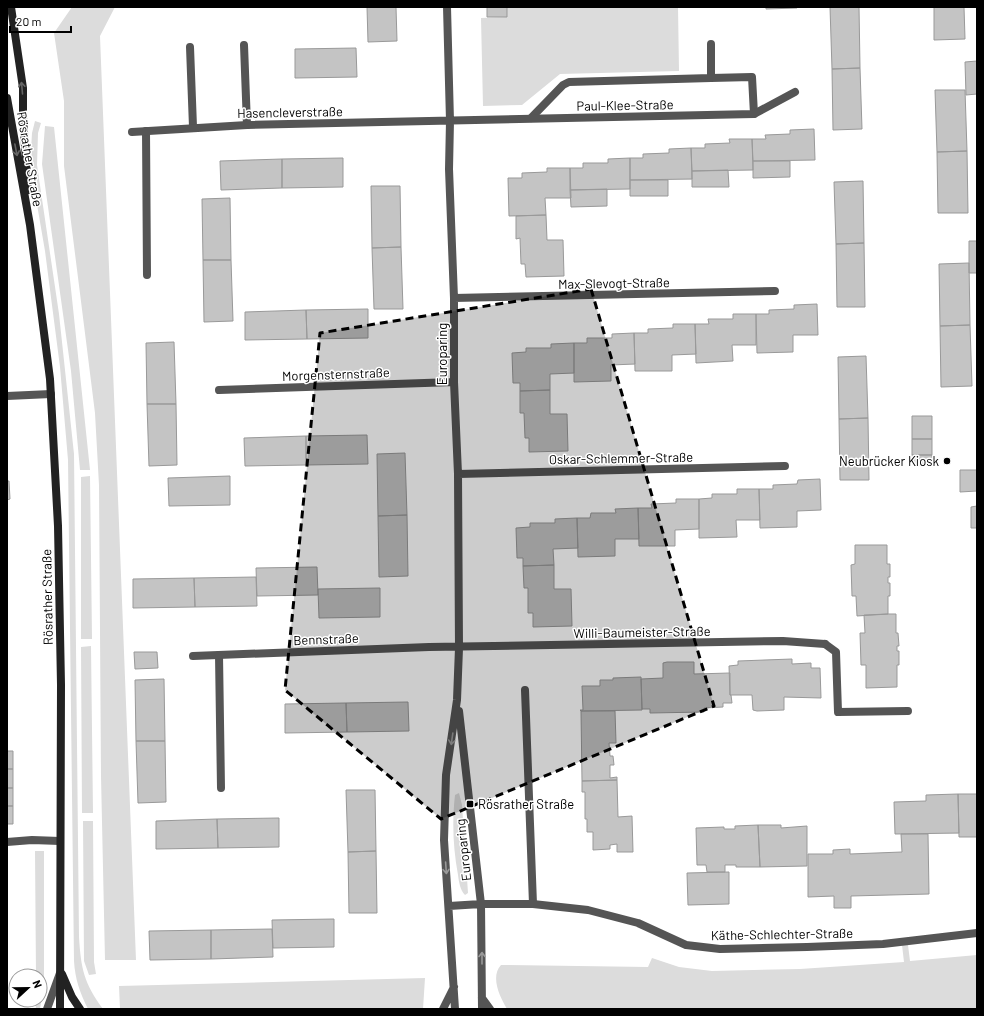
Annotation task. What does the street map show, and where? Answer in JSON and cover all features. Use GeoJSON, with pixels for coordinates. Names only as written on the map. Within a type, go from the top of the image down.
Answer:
{"type":"FeatureCollection","features":[{"type":"Feature","properties":{"kind":"main road","name":"Rösrather Straße"},"geometry":{"type":"LineString","coordinates":[[11,7],[23,88],[23,117],[30,225]]}},
{"type":"Feature","properties":{"kind":"main road","name":"Rösrather Straße"},"geometry":{"type":"LineString","coordinates":[[7,98],[30,225],[51,394],[58,534],[60,685],[60,1009]]}},
{"type":"Feature","properties":{"kind":"main road"},"geometry":{"type":"LineString","coordinates":[[60,970],[72,997],[80,1009]]}},
{"type":"Feature","properties":{"kind":"street","name":"Europaring"},"geometry":{"type":"LineString","coordinates":[[447,7],[454,298],[454,382],[458,474],[459,648],[457,700],[446,775],[444,840],[455,1009]]}},
{"type":"Feature","properties":{"kind":"street"},"geometry":{"type":"LineString","coordinates":[[711,44],[711,78]]}},
{"type":"Feature","properties":{"kind":"street"},"geometry":{"type":"LineString","coordinates":[[244,45],[247,125]]}},
{"type":"Feature","properties":{"kind":"street"},"geometry":{"type":"LineString","coordinates":[[190,47],[193,127]]}},
{"type":"Feature","properties":{"kind":"street"},"geometry":{"type":"LineString","coordinates":[[530,118],[563,85],[569,82],[752,77],[754,114]]}},
{"type":"Feature","properties":{"kind":"street","name":"Paul-Klee-Straße"},"geometry":{"type":"LineString","coordinates":[[450,121],[754,114],[795,92]]}},
{"type":"Feature","properties":{"kind":"street","name":"Hasencleverstraße"},"geometry":{"type":"LineString","coordinates":[[132,132],[193,127],[247,125],[450,121]]}},
{"type":"Feature","properties":{"kind":"street"},"geometry":{"type":"LineString","coordinates":[[146,131],[147,275]]}},
{"type":"Feature","properties":{"kind":"street","name":"Max-Slevogt-Straße"},"geometry":{"type":"LineString","coordinates":[[454,298],[775,291]]}},
{"type":"Feature","properties":{"kind":"street","name":"Morgensternstraße"},"geometry":{"type":"LineString","coordinates":[[219,390],[454,382]]}},
{"type":"Feature","properties":{"kind":"street"},"geometry":{"type":"LineString","coordinates":[[7,396],[51,394]]}},
{"type":"Feature","properties":{"kind":"street","name":"Oskar-Schlemmer-Straße"},"geometry":{"type":"LineString","coordinates":[[458,474],[784,466]]}},
{"type":"Feature","properties":{"kind":"street","name":"Willi-Baumeister-Straße"},"geometry":{"type":"LineString","coordinates":[[459,648],[783,642],[825,644],[836,652],[838,712],[908,711]]}},
{"type":"Feature","properties":{"kind":"street","name":"Bennstraße"},"geometry":{"type":"LineString","coordinates":[[194,656],[459,648]]}},
{"type":"Feature","properties":{"kind":"street"},"geometry":{"type":"LineString","coordinates":[[218,655],[221,788]]}},
{"type":"Feature","properties":{"kind":"street"},"geometry":{"type":"LineString","coordinates":[[525,690],[533,904]]}},
{"type":"Feature","properties":{"kind":"street","name":"Europaring"},"geometry":{"type":"LineString","coordinates":[[457,700],[481,904],[482,1009]]}},
{"type":"Feature","properties":{"kind":"street"},"geometry":{"type":"LineString","coordinates":[[7,842],[32,840],[60,841]]}},
{"type":"Feature","properties":{"kind":"street","name":"Käthe-Schlechter-Straße"},"geometry":{"type":"LineString","coordinates":[[449,906],[481,904],[533,904],[588,910],[638,923],[686,945],[720,949],[883,944],[977,933]]}},
{"type":"Feature","properties":{"kind":"street","name":"Rösrather Straße"},"geometry":{"type":"LineString","coordinates":[[47,1009],[60,970]]}},
{"type":"Feature","properties":{"kind":"street","name":"Europaring"},"geometry":{"type":"LineString","coordinates":[[443,1009],[454,986]]}},
{"type":"Feature","properties":{"kind":"street"},"geometry":{"type":"LineString","coordinates":[[482,997],[490,1009]]}},
{"type":"Feature","properties":{"kind":"highlighted area"},"geometry":{"type":"Polygon","coordinates":[[[591,289],[714,706],[441,819],[285,690],[320,333],[591,289]]]}},
{"type":"Feature","properties":{"kind":"shaded area"},"geometry":{"type":"Polygon","coordinates":[[[72,7],[115,7],[100,36],[136,960],[105,960],[101,776],[99,485],[95,413],[64,166],[64,101],[54,33],[72,7]]]}},
{"type":"Feature","properties":{"kind":"shaded area"},"geometry":{"type":"Polygon","coordinates":[[[507,7],[678,7],[679,71],[560,74],[522,105],[483,106],[481,18],[507,17],[507,7]]]}},
{"type":"Feature","properties":{"kind":"shaded area"},"geometry":{"type":"Polygon","coordinates":[[[35,121],[41,123],[38,133],[37,165],[59,314],[74,454],[79,937],[82,967],[92,991],[103,1009],[88,1009],[78,986],[74,961],[68,460],[60,367],[45,251],[34,187],[31,150],[32,133],[35,121]]]}},
{"type":"Feature","properties":{"kind":"shaded area"},"geometry":{"type":"Polygon","coordinates":[[[45,126],[54,127],[90,470],[80,470],[71,371],[42,164],[45,126]]]}},
{"type":"Feature","properties":{"kind":"shaded area"},"geometry":{"type":"Polygon","coordinates":[[[90,476],[92,639],[81,639],[81,477],[90,476]]]}},
{"type":"Feature","properties":{"kind":"shaded area"},"geometry":{"type":"Polygon","coordinates":[[[91,646],[93,813],[82,813],[81,647],[91,646]]]}},
{"type":"Feature","properties":{"kind":"shaded area"},"geometry":{"type":"Polygon","coordinates":[[[459,793],[462,805],[468,893],[465,895],[459,883],[454,845],[453,825],[455,795],[459,793]]]}},
{"type":"Feature","properties":{"kind":"shaded area"},"geometry":{"type":"Polygon","coordinates":[[[83,821],[93,821],[94,962],[96,974],[89,975],[84,961],[83,821]]]}},
{"type":"Feature","properties":{"kind":"shaded area"},"geometry":{"type":"Polygon","coordinates":[[[35,851],[44,851],[44,968],[36,968],[35,851]]]}},
{"type":"Feature","properties":{"kind":"shaded area"},"geometry":{"type":"Polygon","coordinates":[[[902,945],[908,945],[910,961],[977,955],[977,1009],[507,1009],[499,993],[496,981],[496,975],[501,965],[648,967],[652,958],[679,967],[712,971],[800,969],[904,962],[902,945]]]}},
{"type":"Feature","properties":{"kind":"shaded area"},"geometry":{"type":"Polygon","coordinates":[[[425,978],[423,1009],[120,1009],[119,986],[425,978]]]}},
{"type":"Feature","properties":{"kind":"building"},"geometry":{"type":"Polygon","coordinates":[[[367,7],[396,7],[397,41],[368,42],[367,7]]]}},
{"type":"Feature","properties":{"kind":"building"},"geometry":{"type":"Polygon","coordinates":[[[487,7],[507,7],[507,17],[487,17],[487,7]]]}},
{"type":"Feature","properties":{"kind":"building"},"geometry":{"type":"Polygon","coordinates":[[[766,7],[797,7],[797,8],[766,9],[766,7]]]}},
{"type":"Feature","properties":{"kind":"building"},"geometry":{"type":"Polygon","coordinates":[[[830,7],[859,7],[860,68],[832,69],[830,7]]]}},
{"type":"Feature","properties":{"kind":"building"},"geometry":{"type":"Polygon","coordinates":[[[934,7],[964,7],[965,39],[934,40],[934,7]]]}},
{"type":"Feature","properties":{"kind":"building"},"geometry":{"type":"Polygon","coordinates":[[[356,48],[357,77],[295,78],[295,49],[356,48]]]}},
{"type":"Feature","properties":{"kind":"building"},"geometry":{"type":"Polygon","coordinates":[[[977,61],[977,94],[966,95],[965,62],[977,61]]]}},
{"type":"Feature","properties":{"kind":"building"},"geometry":{"type":"Polygon","coordinates":[[[860,68],[862,129],[833,130],[832,69],[860,68]]]}},
{"type":"Feature","properties":{"kind":"building"},"geometry":{"type":"Polygon","coordinates":[[[935,90],[965,90],[967,151],[937,152],[935,90]]]}},
{"type":"Feature","properties":{"kind":"building"},"geometry":{"type":"Polygon","coordinates":[[[814,129],[815,160],[753,161],[752,139],[766,139],[765,135],[790,134],[790,130],[814,129]]]}},
{"type":"Feature","properties":{"kind":"building"},"geometry":{"type":"Polygon","coordinates":[[[729,139],[752,139],[753,170],[692,171],[691,148],[705,148],[705,144],[730,143],[729,139]]]}},
{"type":"Feature","properties":{"kind":"building"},"geometry":{"type":"Polygon","coordinates":[[[691,148],[692,179],[630,180],[630,158],[643,158],[643,154],[669,153],[669,149],[691,148]]]}},
{"type":"Feature","properties":{"kind":"building"},"geometry":{"type":"Polygon","coordinates":[[[967,151],[968,213],[938,213],[937,152],[967,151]]]}},
{"type":"Feature","properties":{"kind":"building"},"geometry":{"type":"Polygon","coordinates":[[[343,158],[343,187],[282,188],[282,159],[343,158]]]}},
{"type":"Feature","properties":{"kind":"building"},"geometry":{"type":"Polygon","coordinates":[[[630,158],[630,189],[570,190],[570,168],[583,168],[583,163],[608,163],[608,159],[630,158]]]}},
{"type":"Feature","properties":{"kind":"building"},"geometry":{"type":"Polygon","coordinates":[[[282,159],[282,188],[221,190],[220,161],[282,159]]]}},
{"type":"Feature","properties":{"kind":"building"},"geometry":{"type":"Polygon","coordinates":[[[753,161],[790,161],[790,177],[753,178],[753,161]]]}},
{"type":"Feature","properties":{"kind":"building"},"geometry":{"type":"Polygon","coordinates":[[[547,168],[570,168],[571,198],[545,198],[546,215],[509,216],[508,178],[522,178],[522,173],[547,172],[547,168]]]}},
{"type":"Feature","properties":{"kind":"building"},"geometry":{"type":"Polygon","coordinates":[[[728,170],[729,187],[692,187],[692,171],[728,170]]]}},
{"type":"Feature","properties":{"kind":"building"},"geometry":{"type":"Polygon","coordinates":[[[630,180],[668,180],[668,196],[630,196],[630,180]]]}},
{"type":"Feature","properties":{"kind":"building"},"geometry":{"type":"Polygon","coordinates":[[[863,181],[864,243],[836,244],[834,182],[863,181]]]}},
{"type":"Feature","properties":{"kind":"building"},"geometry":{"type":"Polygon","coordinates":[[[371,186],[400,186],[401,247],[372,248],[371,186]]]}},
{"type":"Feature","properties":{"kind":"building"},"geometry":{"type":"Polygon","coordinates":[[[607,189],[607,206],[571,207],[570,190],[607,189]]]}},
{"type":"Feature","properties":{"kind":"building"},"geometry":{"type":"Polygon","coordinates":[[[230,198],[231,260],[203,260],[202,199],[230,198]]]}},
{"type":"Feature","properties":{"kind":"building"},"geometry":{"type":"Polygon","coordinates":[[[546,215],[547,240],[563,240],[564,276],[526,277],[525,264],[521,264],[520,238],[516,239],[516,216],[546,215]]]}},
{"type":"Feature","properties":{"kind":"building"},"geometry":{"type":"Polygon","coordinates":[[[969,241],[977,241],[977,273],[969,273],[969,241]]]}},
{"type":"Feature","properties":{"kind":"building"},"geometry":{"type":"Polygon","coordinates":[[[864,243],[865,307],[837,307],[836,244],[864,243]]]}},
{"type":"Feature","properties":{"kind":"building"},"geometry":{"type":"Polygon","coordinates":[[[401,247],[403,309],[374,309],[372,248],[401,247]]]}},
{"type":"Feature","properties":{"kind":"building"},"geometry":{"type":"Polygon","coordinates":[[[203,260],[231,260],[233,321],[204,322],[203,260]]]}},
{"type":"Feature","properties":{"kind":"building"},"geometry":{"type":"Polygon","coordinates":[[[969,263],[970,325],[940,326],[939,264],[969,263]]]}},
{"type":"Feature","properties":{"kind":"building"},"geometry":{"type":"Polygon","coordinates":[[[817,304],[818,335],[793,335],[793,352],[757,353],[756,314],[769,314],[769,310],[794,309],[794,305],[817,304]]]}},
{"type":"Feature","properties":{"kind":"building"},"geometry":{"type":"Polygon","coordinates":[[[368,309],[368,338],[307,339],[306,310],[368,309]]]}},
{"type":"Feature","properties":{"kind":"building"},"geometry":{"type":"Polygon","coordinates":[[[306,310],[307,339],[245,340],[245,312],[306,310]]]}},
{"type":"Feature","properties":{"kind":"building"},"geometry":{"type":"Polygon","coordinates":[[[733,314],[756,314],[756,345],[732,345],[733,361],[696,363],[695,324],[709,324],[708,319],[733,319],[733,314]]]}},
{"type":"Feature","properties":{"kind":"building"},"geometry":{"type":"Polygon","coordinates":[[[673,324],[695,324],[696,354],[672,355],[672,371],[635,371],[634,333],[648,333],[648,329],[673,328],[673,324]]]}},
{"type":"Feature","properties":{"kind":"building"},"geometry":{"type":"Polygon","coordinates":[[[970,325],[972,386],[941,387],[940,326],[970,325]]]}},
{"type":"Feature","properties":{"kind":"building"},"geometry":{"type":"Polygon","coordinates":[[[634,333],[635,364],[611,365],[611,381],[574,382],[574,343],[587,343],[587,338],[612,338],[612,334],[634,333]]]}},
{"type":"Feature","properties":{"kind":"building"},"geometry":{"type":"Polygon","coordinates":[[[174,342],[176,404],[147,404],[146,343],[174,342]]]}},
{"type":"Feature","properties":{"kind":"building"},"geometry":{"type":"Polygon","coordinates":[[[574,343],[574,373],[550,374],[550,390],[520,391],[520,383],[513,383],[512,353],[526,352],[526,348],[551,348],[551,344],[574,343]]]}},
{"type":"Feature","properties":{"kind":"building"},"geometry":{"type":"Polygon","coordinates":[[[866,356],[868,418],[839,419],[838,357],[866,356]]]}},
{"type":"Feature","properties":{"kind":"building"},"geometry":{"type":"Polygon","coordinates":[[[550,390],[550,414],[567,414],[568,451],[529,452],[529,438],[525,438],[524,413],[520,413],[520,391],[550,390]]]}},
{"type":"Feature","properties":{"kind":"building"},"geometry":{"type":"Polygon","coordinates":[[[147,404],[176,404],[177,465],[149,466],[147,404]]]}},
{"type":"Feature","properties":{"kind":"building"},"geometry":{"type":"Polygon","coordinates":[[[912,416],[932,416],[932,439],[912,439],[912,416]]]}},
{"type":"Feature","properties":{"kind":"building"},"geometry":{"type":"Polygon","coordinates":[[[868,418],[869,480],[840,480],[839,419],[868,418]]]}},
{"type":"Feature","properties":{"kind":"building"},"geometry":{"type":"Polygon","coordinates":[[[367,435],[368,464],[306,465],[306,436],[367,435]]]}},
{"type":"Feature","properties":{"kind":"building"},"geometry":{"type":"Polygon","coordinates":[[[306,436],[306,465],[245,466],[244,438],[306,436]]]}},
{"type":"Feature","properties":{"kind":"building"},"geometry":{"type":"Polygon","coordinates":[[[912,439],[932,439],[932,455],[912,455],[912,439]]]}},
{"type":"Feature","properties":{"kind":"building"},"geometry":{"type":"Polygon","coordinates":[[[405,453],[407,515],[378,516],[377,454],[405,453]]]}},
{"type":"Feature","properties":{"kind":"building"},"geometry":{"type":"Polygon","coordinates":[[[912,455],[932,455],[933,465],[913,465],[912,455]]]}},
{"type":"Feature","properties":{"kind":"building"},"geometry":{"type":"Polygon","coordinates":[[[960,470],[977,470],[977,491],[960,492],[960,470]]]}},
{"type":"Feature","properties":{"kind":"building"},"geometry":{"type":"Polygon","coordinates":[[[230,476],[230,505],[169,506],[168,478],[230,476]]]}},
{"type":"Feature","properties":{"kind":"building"},"geometry":{"type":"Polygon","coordinates":[[[820,479],[821,510],[797,511],[797,527],[760,528],[759,489],[773,489],[773,485],[797,484],[798,480],[820,479]]]}},
{"type":"Feature","properties":{"kind":"building"},"geometry":{"type":"Polygon","coordinates":[[[7,481],[9,481],[10,499],[7,500],[7,481]]]}},
{"type":"Feature","properties":{"kind":"building"},"geometry":{"type":"Polygon","coordinates":[[[737,489],[759,489],[760,520],[736,520],[737,537],[699,538],[699,499],[712,498],[712,494],[737,494],[737,489]]]}},
{"type":"Feature","properties":{"kind":"building"},"geometry":{"type":"Polygon","coordinates":[[[676,499],[699,499],[699,529],[675,530],[675,546],[639,546],[638,508],[652,508],[651,504],[676,503],[676,499]]]}},
{"type":"Feature","properties":{"kind":"building"},"geometry":{"type":"Polygon","coordinates":[[[977,506],[977,528],[971,528],[971,507],[977,506]]]}},
{"type":"Feature","properties":{"kind":"building"},"geometry":{"type":"Polygon","coordinates":[[[638,508],[639,539],[615,539],[615,556],[578,557],[577,518],[590,518],[591,513],[616,513],[615,509],[638,508]]]}},
{"type":"Feature","properties":{"kind":"building"},"geometry":{"type":"Polygon","coordinates":[[[407,515],[408,576],[379,577],[378,516],[407,515]]]}},
{"type":"Feature","properties":{"kind":"building"},"geometry":{"type":"Polygon","coordinates":[[[577,518],[578,548],[553,549],[554,565],[523,566],[523,558],[517,558],[516,528],[530,527],[530,523],[555,523],[555,519],[577,518]]]}},
{"type":"Feature","properties":{"kind":"building"},"geometry":{"type":"Polygon","coordinates":[[[855,545],[887,545],[887,564],[890,564],[890,577],[888,577],[888,583],[890,583],[890,596],[888,596],[888,614],[857,616],[856,596],[852,596],[851,565],[855,564],[855,545]]]}},
{"type":"Feature","properties":{"kind":"building"},"geometry":{"type":"Polygon","coordinates":[[[554,565],[554,589],[571,589],[572,626],[533,627],[533,613],[528,613],[528,588],[524,588],[523,566],[554,565]]]}},
{"type":"Feature","properties":{"kind":"building"},"geometry":{"type":"Polygon","coordinates":[[[317,567],[318,595],[257,596],[256,568],[317,567]]]}},
{"type":"Feature","properties":{"kind":"building"},"geometry":{"type":"Polygon","coordinates":[[[256,577],[257,606],[195,607],[194,578],[256,577]]]}},
{"type":"Feature","properties":{"kind":"building"},"geometry":{"type":"Polygon","coordinates":[[[194,578],[195,607],[133,608],[133,579],[194,578]]]}},
{"type":"Feature","properties":{"kind":"building"},"geometry":{"type":"Polygon","coordinates":[[[380,588],[380,617],[319,618],[318,589],[380,588]]]}},
{"type":"Feature","properties":{"kind":"building"},"geometry":{"type":"Polygon","coordinates":[[[896,614],[896,633],[898,633],[899,646],[897,646],[897,651],[899,651],[899,665],[897,665],[897,687],[866,688],[866,665],[861,665],[860,633],[865,633],[864,615],[896,614]]]}},
{"type":"Feature","properties":{"kind":"building"},"geometry":{"type":"Polygon","coordinates":[[[134,652],[157,652],[158,668],[135,669],[134,652]]]}},
{"type":"Feature","properties":{"kind":"building"},"geometry":{"type":"Polygon","coordinates":[[[792,659],[792,664],[811,663],[811,668],[820,668],[821,698],[784,697],[784,710],[757,711],[753,710],[752,695],[730,695],[729,666],[738,665],[738,661],[792,659]]]}},
{"type":"Feature","properties":{"kind":"building"},"geometry":{"type":"Polygon","coordinates":[[[694,662],[694,674],[730,673],[730,695],[732,703],[723,703],[723,707],[704,708],[704,712],[650,713],[650,709],[642,709],[641,679],[663,678],[663,663],[694,662]]]}},
{"type":"Feature","properties":{"kind":"building"},"geometry":{"type":"Polygon","coordinates":[[[641,677],[642,710],[581,711],[580,710],[583,710],[582,686],[600,686],[600,680],[613,680],[613,678],[641,677]]]}},
{"type":"Feature","properties":{"kind":"building"},"geometry":{"type":"Polygon","coordinates":[[[164,679],[165,741],[136,741],[135,680],[164,679]]]}},
{"type":"Feature","properties":{"kind":"building"},"geometry":{"type":"Polygon","coordinates":[[[408,702],[409,731],[347,732],[346,703],[408,702]]]}},
{"type":"Feature","properties":{"kind":"building"},"geometry":{"type":"Polygon","coordinates":[[[346,703],[347,732],[285,733],[285,704],[346,703]]]}},
{"type":"Feature","properties":{"kind":"building"},"geometry":{"type":"Polygon","coordinates":[[[581,711],[615,711],[616,743],[609,743],[610,756],[613,756],[614,765],[610,765],[610,778],[617,777],[617,780],[582,781],[581,711]]]}},
{"type":"Feature","properties":{"kind":"building"},"geometry":{"type":"Polygon","coordinates":[[[136,741],[165,741],[166,802],[138,803],[136,741]]]}},
{"type":"Feature","properties":{"kind":"building"},"geometry":{"type":"Polygon","coordinates":[[[7,751],[13,751],[13,769],[7,769],[7,751]]]}},
{"type":"Feature","properties":{"kind":"building"},"geometry":{"type":"Polygon","coordinates":[[[7,769],[13,769],[13,788],[7,788],[7,769]]]}},
{"type":"Feature","properties":{"kind":"building"},"geometry":{"type":"Polygon","coordinates":[[[617,780],[618,817],[632,816],[633,852],[617,852],[617,844],[610,845],[610,849],[593,850],[593,832],[587,832],[587,819],[585,819],[585,792],[582,792],[582,781],[617,780]]]}},
{"type":"Feature","properties":{"kind":"building"},"geometry":{"type":"Polygon","coordinates":[[[7,788],[13,788],[13,806],[7,806],[7,788]]]}},
{"type":"Feature","properties":{"kind":"building"},"geometry":{"type":"Polygon","coordinates":[[[346,790],[375,790],[376,851],[348,852],[346,790]]]}},
{"type":"Feature","properties":{"kind":"building"},"geometry":{"type":"Polygon","coordinates":[[[958,794],[959,833],[895,834],[894,802],[926,801],[926,795],[958,794]]]}},
{"type":"Feature","properties":{"kind":"building"},"geometry":{"type":"Polygon","coordinates":[[[958,794],[977,794],[977,837],[959,837],[958,794]]]}},
{"type":"Feature","properties":{"kind":"building"},"geometry":{"type":"Polygon","coordinates":[[[7,806],[13,806],[13,824],[7,824],[7,806]]]}},
{"type":"Feature","properties":{"kind":"building"},"geometry":{"type":"Polygon","coordinates":[[[279,818],[279,847],[218,848],[217,819],[279,818]]]}},
{"type":"Feature","properties":{"kind":"building"},"geometry":{"type":"Polygon","coordinates":[[[217,819],[218,848],[156,849],[156,821],[217,819]]]}},
{"type":"Feature","properties":{"kind":"building"},"geometry":{"type":"Polygon","coordinates":[[[758,825],[760,867],[736,867],[736,865],[725,865],[725,872],[707,872],[706,865],[697,865],[696,828],[724,827],[724,829],[735,829],[735,826],[758,825]]]}},
{"type":"Feature","properties":{"kind":"building"},"geometry":{"type":"Polygon","coordinates":[[[758,825],[781,825],[781,828],[807,826],[807,866],[760,867],[758,825]]]}},
{"type":"Feature","properties":{"kind":"building"},"geometry":{"type":"Polygon","coordinates":[[[901,834],[928,834],[929,894],[851,896],[851,908],[834,908],[834,896],[808,897],[808,854],[833,854],[833,850],[850,849],[850,854],[902,852],[901,834]]]}},
{"type":"Feature","properties":{"kind":"building"},"geometry":{"type":"Polygon","coordinates":[[[376,851],[377,913],[349,913],[348,852],[376,851]]]}},
{"type":"Feature","properties":{"kind":"building"},"geometry":{"type":"Polygon","coordinates":[[[729,872],[729,904],[688,905],[687,873],[729,872]]]}},
{"type":"Feature","properties":{"kind":"building"},"geometry":{"type":"Polygon","coordinates":[[[334,919],[334,947],[273,948],[272,920],[334,919]]]}},
{"type":"Feature","properties":{"kind":"building"},"geometry":{"type":"Polygon","coordinates":[[[272,929],[273,957],[211,959],[211,930],[272,929]]]}},
{"type":"Feature","properties":{"kind":"building"},"geometry":{"type":"Polygon","coordinates":[[[211,930],[211,959],[150,960],[149,931],[211,930]]]}},
{"type":"Feature","properties":{"kind":"place","name":"Neubrücker Kiosk"},"geometry":{"type":"Point","coordinates":[947,461]}},
{"type":"Feature","properties":{"kind":"place","name":"Rösrather Straße"},"geometry":{"type":"Point","coordinates":[470,804]}}]}
